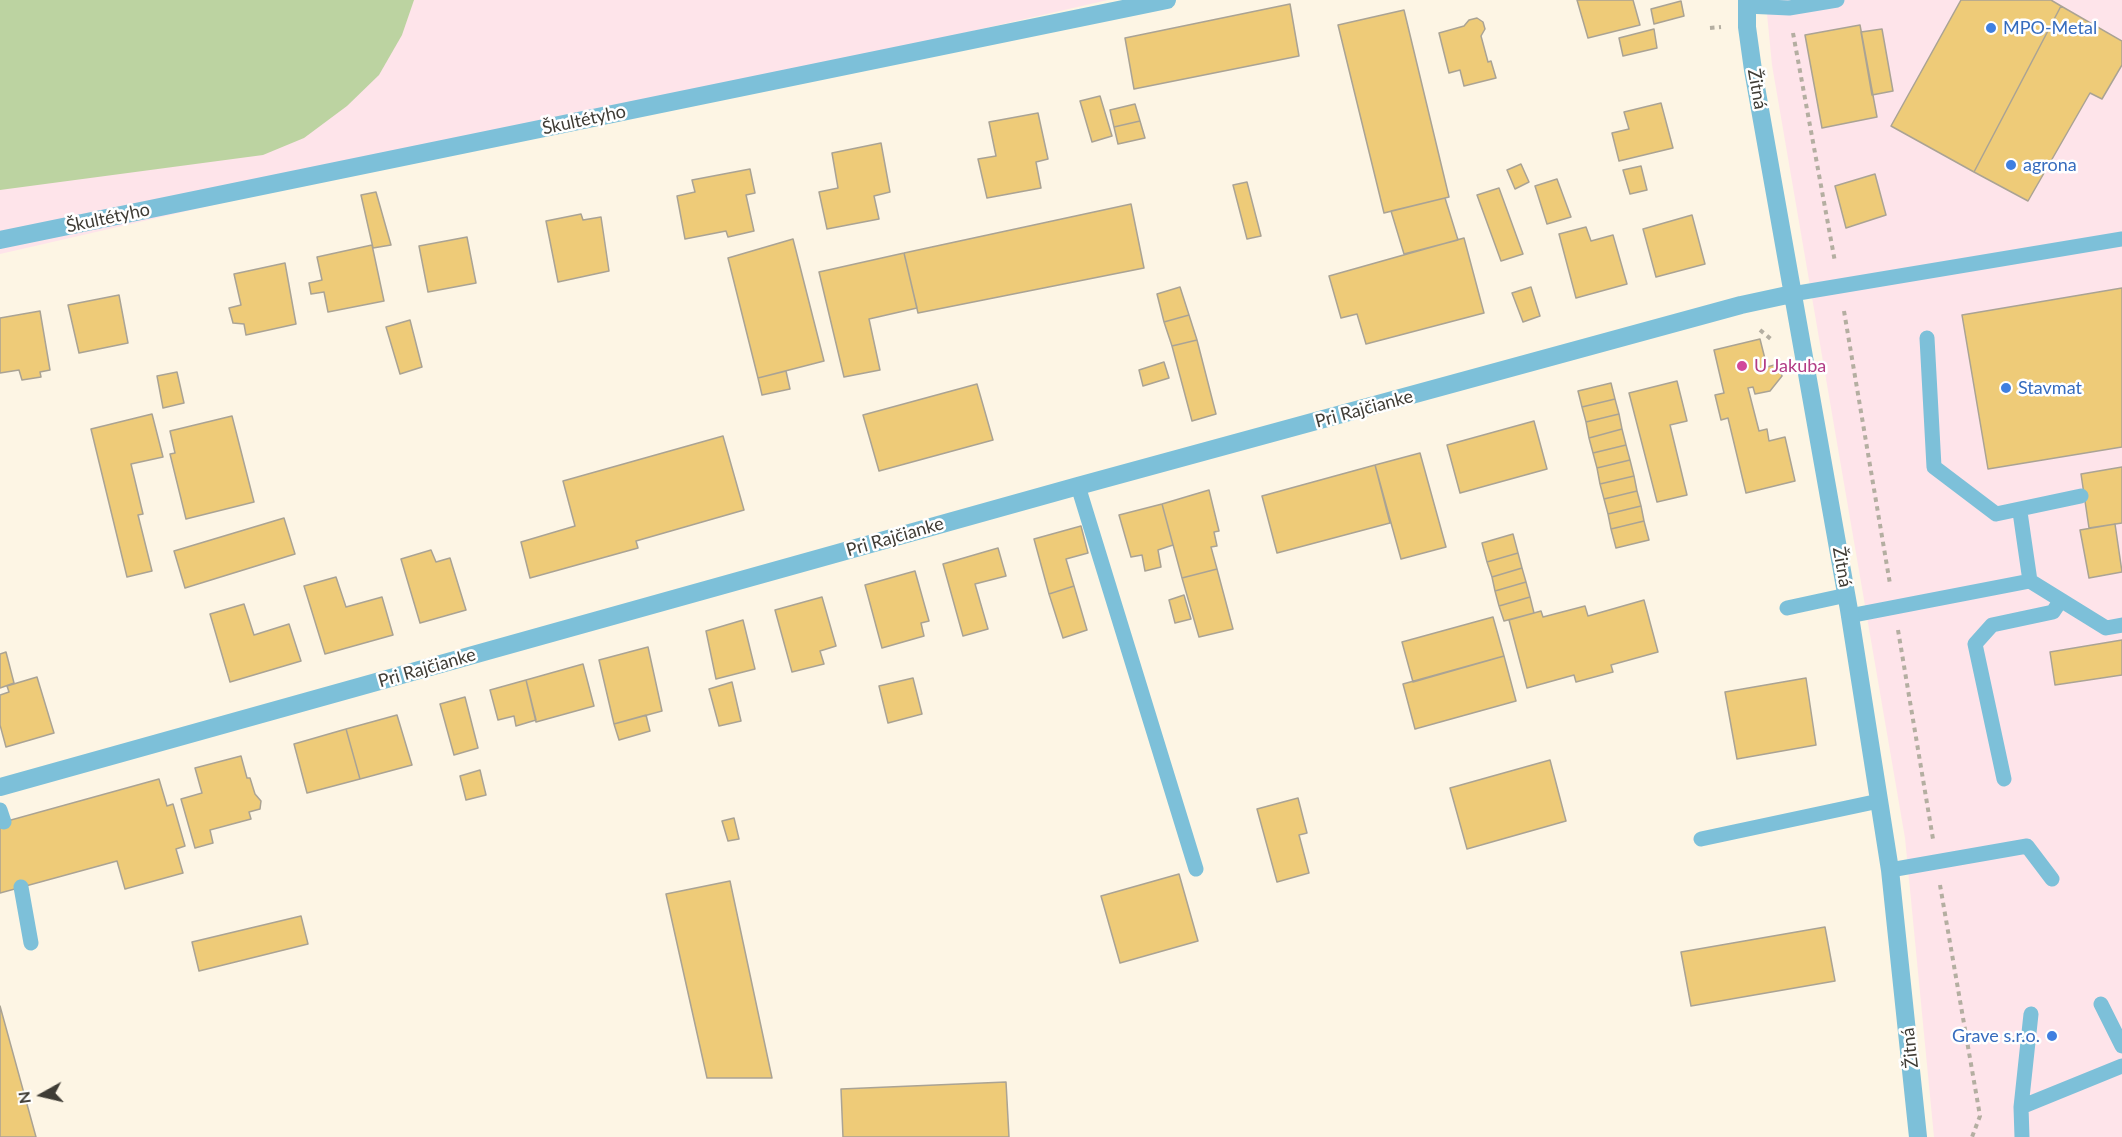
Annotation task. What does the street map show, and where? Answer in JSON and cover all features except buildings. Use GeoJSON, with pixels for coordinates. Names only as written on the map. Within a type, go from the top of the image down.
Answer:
{"type":"FeatureCollection","features":[{"type":"Feature","properties":{"kind":"street","name":"Škultétyho"},"geometry":{"type":"LineString","coordinates":[[0,240],[1167,0]]}},
{"type":"Feature","properties":{"kind":"street","name":"Žitná"},"geometry":{"type":"LineString","coordinates":[[1747,3],[1753,70],[1847,596],[1890,870],[1918,1137]]}},
{"type":"Feature","properties":{"kind":"street","name":"Pri Rajčianke"},"geometry":{"type":"LineString","coordinates":[[0,787],[1078,486],[1741,305],[1792,294]]}},
{"type":"Feature","properties":{"kind":"lane"},"geometry":{"type":"LineString","coordinates":[[1747,3],[1789,8],[1837,0]]}},
{"type":"Feature","properties":{"kind":"lane"},"geometry":{"type":"LineString","coordinates":[[1792,294],[2122,239]]}},
{"type":"Feature","properties":{"kind":"lane"},"geometry":{"type":"LineString","coordinates":[[1927,338],[1934,467],[1996,514],[2019,512],[2081,496]]}},
{"type":"Feature","properties":{"kind":"lane"},"geometry":{"type":"LineString","coordinates":[[1078,486],[1196,869]]}},
{"type":"Feature","properties":{"kind":"lane"},"geometry":{"type":"LineString","coordinates":[[2019,512],[2030,581]]}},
{"type":"Feature","properties":{"kind":"lane"},"geometry":{"type":"LineString","coordinates":[[1850,616],[2030,581],[2106,628],[2122,625]]}},
{"type":"Feature","properties":{"kind":"lane"},"geometry":{"type":"LineString","coordinates":[[1787,608],[1847,596]]}},
{"type":"Feature","properties":{"kind":"lane"},"geometry":{"type":"LineString","coordinates":[[2004,779],[1975,644],[1992,625],[2053,612],[2061,600]]}},
{"type":"Feature","properties":{"kind":"lane"},"geometry":{"type":"LineString","coordinates":[[1701,839],[1879,801]]}},
{"type":"Feature","properties":{"kind":"lane"},"geometry":{"type":"LineString","coordinates":[[1890,870],[2027,846],[2052,879]]}},
{"type":"Feature","properties":{"kind":"lane"},"geometry":{"type":"LineString","coordinates":[[21,888],[31,943]]}},
{"type":"Feature","properties":{"kind":"lane"},"geometry":{"type":"LineString","coordinates":[[2101,1004],[2122,1046]]}},
{"type":"Feature","properties":{"kind":"lane"},"geometry":{"type":"LineString","coordinates":[[2022,1137],[2022,1107],[2031,1014]]}},
{"type":"Feature","properties":{"kind":"lane"},"geometry":{"type":"LineString","coordinates":[[2022,1107],[2122,1066]]}},
{"type":"Feature","properties":{"kind":"path"},"geometry":{"type":"LineString","coordinates":[[1789,8],[1839,285],[1980,1116],[1972,1137]]}},
{"type":"Feature","properties":{"kind":"shaded area"},"geometry":{"type":"Polygon","coordinates":[[[0,0],[1108,0],[0,254],[0,0]]]}},
{"type":"Feature","properties":{"kind":"shaded area"},"geometry":{"type":"Polygon","coordinates":[[[1770,0],[2122,0],[2122,1137],[1934,1137],[1905,838],[1772,65],[1767,14],[1770,0]]]}},
{"type":"Feature","properties":{"kind":"green space"},"geometry":{"type":"Polygon","coordinates":[[[0,0],[414,0],[402,35],[379,75],[347,106],[304,138],[263,155],[0,190],[0,0]]]}},
{"type":"Feature","properties":{"kind":"place","name":"MPO-Metal"},"geometry":{"type":"Point","coordinates":[1991,28]}},
{"type":"Feature","properties":{"kind":"place","name":"agrona"},"geometry":{"type":"Point","coordinates":[2011,165]}},
{"type":"Feature","properties":{"kind":"place","name":"U Jakuba"},"geometry":{"type":"Point","coordinates":[1742,366]}},
{"type":"Feature","properties":{"kind":"place","name":"Stavmat"},"geometry":{"type":"Point","coordinates":[2006,388]}},
{"type":"Feature","properties":{"kind":"place","name":"Grave s.r.o."},"geometry":{"type":"Point","coordinates":[2052,1036]}}]}
